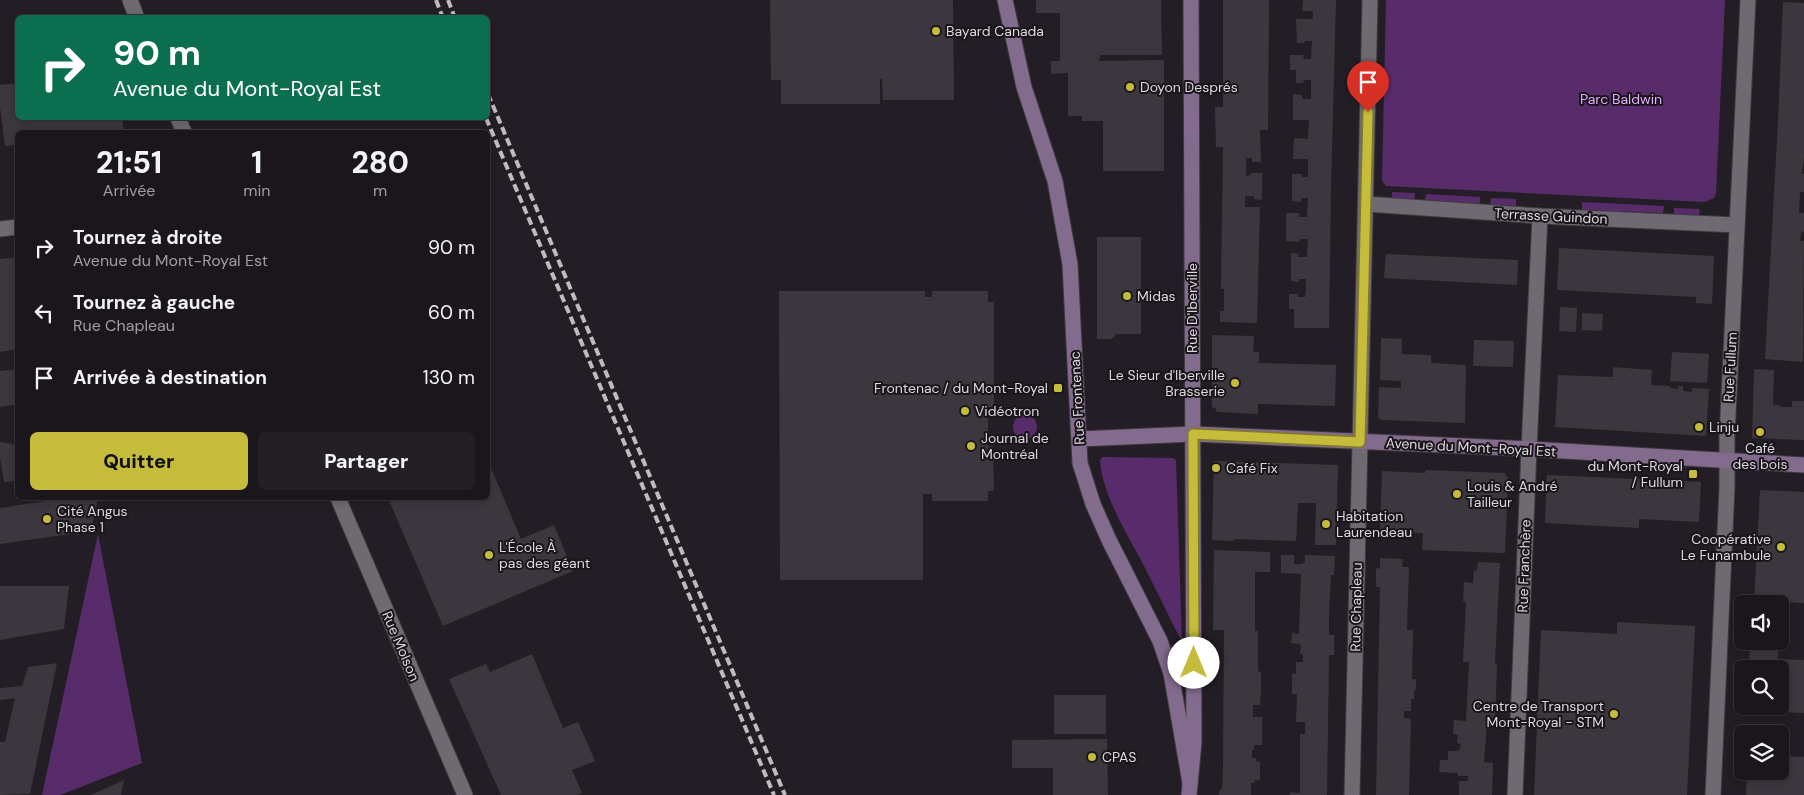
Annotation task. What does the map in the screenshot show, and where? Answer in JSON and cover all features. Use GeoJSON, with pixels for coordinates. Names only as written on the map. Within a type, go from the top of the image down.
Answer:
{"type":"FeatureCollection","features":[{"type":"Feature","properties":{"kind":"main road","name":"Rue Frontenac"},"geometry":{"type":"LineString","coordinates":[[1004,0],[1024,87],[1055,180],[1070,264],[1080,463],[1093,504],[1160,641],[1171,673],[1190,789]]}},
{"type":"Feature","properties":{"kind":"main road","name":"Rue D'Iberville"},"geometry":{"type":"LineString","coordinates":[[1190,789],[1194,742],[1191,0]]}},
{"type":"Feature","properties":{"kind":"main road","name":"Avenue du Mont-Royal Est"},"geometry":{"type":"LineString","coordinates":[[1079,439],[1193,434],[1528,449],[1804,465]]}},
{"type":"Feature","properties":{"kind":"street"},"geometry":{"type":"LineString","coordinates":[[130,0],[136,15]]}},
{"type":"Feature","properties":{"kind":"street","name":"Rue Chapleau"},"geometry":{"type":"LineString","coordinates":[[1352,795],[1370,0]]}},
{"type":"Feature","properties":{"kind":"street","name":"Rue Fullum"},"geometry":{"type":"LineString","coordinates":[[1713,795],[1748,0]]}},
{"type":"Feature","properties":{"kind":"street","name":"Terrasse Guindon"},"geometry":{"type":"LineString","coordinates":[[1366,204],[1540,216],[1737,225]]}},
{"type":"Feature","properties":{"kind":"street","name":"Rue Franchère"},"geometry":{"type":"LineString","coordinates":[[1515,795],[1528,449],[1540,216]]}},
{"type":"Feature","properties":{"kind":"street"},"geometry":{"type":"LineString","coordinates":[[0,229],[15,227]]}},
{"type":"Feature","properties":{"kind":"street","name":"Rue Molson"},"geometry":{"type":"LineString","coordinates":[[339,500],[465,795]]}},
{"type":"Feature","properties":{"kind":"green space","name":"Parc Baldwin"},"geometry":{"type":"Polygon","coordinates":[[[1386,0],[1725,0],[1716,193],[1714,198],[1705,202],[1386,186],[1382,180],[1386,0]]]}},
{"type":"Feature","properties":{"kind":"green space"},"geometry":{"type":"Polygon","coordinates":[[[1392,192],[1415,193],[1414,201],[1392,199],[1392,192]]]}},
{"type":"Feature","properties":{"kind":"green space"},"geometry":{"type":"Polygon","coordinates":[[[1426,194],[1480,197],[1480,204],[1425,201],[1426,194]]]}},
{"type":"Feature","properties":{"kind":"green space"},"geometry":{"type":"Polygon","coordinates":[[[1491,198],[1516,199],[1516,206],[1490,205],[1491,198]]]}},
{"type":"Feature","properties":{"kind":"green space"},"geometry":{"type":"Polygon","coordinates":[[[1582,202],[1664,206],[1663,213],[1582,210],[1582,202]]]}},
{"type":"Feature","properties":{"kind":"green space"},"geometry":{"type":"Polygon","coordinates":[[[1674,208],[1700,209],[1699,215],[1674,214],[1674,208]]]}},
{"type":"Feature","properties":{"kind":"green space"},"geometry":{"type":"Polygon","coordinates":[[[1025,415],[1034,418],[1037,427],[1034,436],[1025,439],[1016,436],[1013,427],[1016,418],[1025,415]]]}},
{"type":"Feature","properties":{"kind":"green space"},"geometry":{"type":"Polygon","coordinates":[[[1102,457],[1173,458],[1176,460],[1182,642],[1111,501],[1102,473],[1100,460],[1102,457]]]}},
{"type":"Feature","properties":{"kind":"green space"},"geometry":{"type":"Polygon","coordinates":[[[98,534],[142,763],[60,795],[42,795],[98,534]]]}},
{"type":"Feature","properties":{"kind":"building"},"geometry":{"type":"Polygon","coordinates":[[[770,0],[953,0],[954,100],[883,100],[882,79],[880,79],[880,104],[781,104],[781,80],[771,80],[770,0]]]}},
{"type":"Feature","properties":{"kind":"building"},"geometry":{"type":"Polygon","coordinates":[[[1036,0],[1161,0],[1162,55],[1100,55],[1099,61],[1164,60],[1164,171],[1103,171],[1103,121],[1082,121],[1082,116],[1068,116],[1068,73],[1051,74],[1051,61],[1060,61],[1060,13],[1036,13],[1036,0]]]}},
{"type":"Feature","properties":{"kind":"building"},"geometry":{"type":"Polygon","coordinates":[[[1223,0],[1269,0],[1268,130],[1260,130],[1261,162],[1252,162],[1252,158],[1246,158],[1246,176],[1251,175],[1251,173],[1262,173],[1262,200],[1254,199],[1254,196],[1245,196],[1245,207],[1260,207],[1257,323],[1220,322],[1220,311],[1224,311],[1224,289],[1221,289],[1223,147],[1216,147],[1215,107],[1223,107],[1223,0]]]}},
{"type":"Feature","properties":{"kind":"building"},"geometry":{"type":"Polygon","coordinates":[[[1303,0],[1336,0],[1329,328],[1294,328],[1294,309],[1289,309],[1289,294],[1298,294],[1298,297],[1305,297],[1306,288],[1306,279],[1299,279],[1299,282],[1291,281],[1291,253],[1298,254],[1298,257],[1307,257],[1308,239],[1300,239],[1299,242],[1286,241],[1286,213],[1299,213],[1299,217],[1307,217],[1308,198],[1301,198],[1301,202],[1292,201],[1292,174],[1302,174],[1302,177],[1308,177],[1308,159],[1293,159],[1294,138],[1308,139],[1309,120],[1293,120],[1293,94],[1302,95],[1302,99],[1311,99],[1311,80],[1296,83],[1296,70],[1290,70],[1290,55],[1304,55],[1303,59],[1311,59],[1312,41],[1297,43],[1296,19],[1313,19],[1313,11],[1302,11],[1303,0]]]}},
{"type":"Feature","properties":{"kind":"building"},"geometry":{"type":"Polygon","coordinates":[[[1783,2],[1804,3],[1804,157],[1802,174],[1804,174],[1804,192],[1800,192],[1799,213],[1804,213],[1804,232],[1801,231],[1800,241],[1804,241],[1803,362],[1765,359],[1783,2]]]}},
{"type":"Feature","properties":{"kind":"building"},"geometry":{"type":"Polygon","coordinates":[[[15,83],[15,120],[122,120],[124,130],[15,130],[15,145],[5,146],[0,107],[0,85],[15,83]]]}},
{"type":"Feature","properties":{"kind":"building"},"geometry":{"type":"Polygon","coordinates":[[[1097,237],[1141,237],[1141,334],[1116,334],[1111,339],[1097,339],[1097,237]]]}},
{"type":"Feature","properties":{"kind":"building"},"geometry":{"type":"Polygon","coordinates":[[[1559,248],[1714,256],[1712,304],[1696,303],[1696,297],[1557,290],[1559,248]]]}},
{"type":"Feature","properties":{"kind":"building"},"geometry":{"type":"Polygon","coordinates":[[[1386,254],[1518,260],[1517,285],[1384,278],[1386,254]]]}},
{"type":"Feature","properties":{"kind":"building"},"geometry":{"type":"Polygon","coordinates":[[[15,257],[15,350],[0,352],[0,259],[15,257]]]}},
{"type":"Feature","properties":{"kind":"building"},"geometry":{"type":"Polygon","coordinates":[[[779,291],[925,291],[925,297],[932,297],[932,291],[988,291],[988,302],[994,302],[994,407],[988,407],[988,446],[993,446],[994,491],[988,491],[988,501],[932,501],[932,494],[923,494],[923,580],[780,580],[779,291]]]}},
{"type":"Feature","properties":{"kind":"building"},"geometry":{"type":"Polygon","coordinates":[[[1560,307],[1577,308],[1576,332],[1559,331],[1560,307]]]}},
{"type":"Feature","properties":{"kind":"building"},"geometry":{"type":"Polygon","coordinates":[[[1582,313],[1603,314],[1602,331],[1582,330],[1582,313]]]}},
{"type":"Feature","properties":{"kind":"building"},"geometry":{"type":"Polygon","coordinates":[[[1212,335],[1254,336],[1253,352],[1259,352],[1259,363],[1336,365],[1335,406],[1258,404],[1258,414],[1217,412],[1212,407],[1212,335]]]}},
{"type":"Feature","properties":{"kind":"building"},"geometry":{"type":"Polygon","coordinates":[[[1381,338],[1402,339],[1402,354],[1431,355],[1431,363],[1466,365],[1465,423],[1382,420],[1378,418],[1379,387],[1401,388],[1401,381],[1380,380],[1381,338]]]}},
{"type":"Feature","properties":{"kind":"building"},"geometry":{"type":"Polygon","coordinates":[[[1474,340],[1514,341],[1513,367],[1473,366],[1474,340]]]}},
{"type":"Feature","properties":{"kind":"building"},"geometry":{"type":"Polygon","coordinates":[[[1672,352],[1709,354],[1707,383],[1670,381],[1672,352]]]}},
{"type":"Feature","properties":{"kind":"building"},"geometry":{"type":"Polygon","coordinates":[[[1613,367],[1652,370],[1651,385],[1670,386],[1670,388],[1678,389],[1678,386],[1683,386],[1683,391],[1692,392],[1692,388],[1709,389],[1706,436],[1555,427],[1558,375],[1613,377],[1613,367]]]}},
{"type":"Feature","properties":{"kind":"building"},"geometry":{"type":"Polygon","coordinates":[[[15,369],[15,404],[0,407],[0,371],[15,369]]]}},
{"type":"Feature","properties":{"kind":"building"},"geometry":{"type":"Polygon","coordinates":[[[1754,369],[1774,370],[1774,405],[1792,407],[1792,401],[1804,401],[1804,440],[1752,438],[1754,369]]]}},
{"type":"Feature","properties":{"kind":"building"},"geometry":{"type":"Polygon","coordinates":[[[0,442],[15,444],[15,481],[4,482],[0,458],[0,442]]]}},
{"type":"Feature","properties":{"kind":"building"},"geometry":{"type":"Polygon","coordinates":[[[1214,461],[1338,465],[1336,545],[1315,545],[1316,503],[1298,503],[1296,541],[1212,540],[1214,461]]]}},
{"type":"Feature","properties":{"kind":"building","name":"L'École À pas des géant"},"geometry":{"type":"Polygon","coordinates":[[[490,466],[521,539],[554,525],[573,571],[443,626],[389,500],[490,500],[490,466]]]}},
{"type":"Feature","properties":{"kind":"building"},"geometry":{"type":"Polygon","coordinates":[[[1425,470],[1504,473],[1508,478],[1505,553],[1422,550],[1423,533],[1380,532],[1382,471],[1425,473],[1425,470]]]}},
{"type":"Feature","properties":{"kind":"building"},"geometry":{"type":"Polygon","coordinates":[[[1547,475],[1701,482],[1699,522],[1639,519],[1639,528],[1545,523],[1547,475]]]}},
{"type":"Feature","properties":{"kind":"building","name":"Coopérative Le Funambule"},"geometry":{"type":"Polygon","coordinates":[[[1760,490],[1804,492],[1804,603],[1789,602],[1789,595],[1754,595],[1760,490]]]}},
{"type":"Feature","properties":{"kind":"building","name":"Cité Angus Phase 1"},"geometry":{"type":"Polygon","coordinates":[[[52,500],[98,500],[91,531],[0,544],[0,508],[52,500]]]}},
{"type":"Feature","properties":{"kind":"building"},"geometry":{"type":"Polygon","coordinates":[[[1214,550],[1270,552],[1270,572],[1255,572],[1255,631],[1258,631],[1258,671],[1261,672],[1261,691],[1260,705],[1253,705],[1253,717],[1262,717],[1262,745],[1254,745],[1254,750],[1252,750],[1252,758],[1256,758],[1256,761],[1260,762],[1260,780],[1255,780],[1254,783],[1251,783],[1251,795],[1219,795],[1220,789],[1222,789],[1223,768],[1224,630],[1213,630],[1214,550]]]}},
{"type":"Feature","properties":{"kind":"building"},"geometry":{"type":"Polygon","coordinates":[[[1281,555],[1294,555],[1294,564],[1305,562],[1305,555],[1335,556],[1334,575],[1331,575],[1329,615],[1329,635],[1334,635],[1334,655],[1329,655],[1327,795],[1290,795],[1290,792],[1300,793],[1300,734],[1305,734],[1305,722],[1296,722],[1297,694],[1292,694],[1292,673],[1296,674],[1296,662],[1303,662],[1303,654],[1300,654],[1301,645],[1291,643],[1292,633],[1299,634],[1301,574],[1281,573],[1281,555]]]}},
{"type":"Feature","properties":{"kind":"building"},"geometry":{"type":"Polygon","coordinates":[[[1380,558],[1403,559],[1402,567],[1409,567],[1407,630],[1413,630],[1412,679],[1416,679],[1416,690],[1414,690],[1414,699],[1411,699],[1411,711],[1404,711],[1404,718],[1411,719],[1409,795],[1376,795],[1380,587],[1376,587],[1376,568],[1380,569],[1380,558]]]}},
{"type":"Feature","properties":{"kind":"building"},"geometry":{"type":"Polygon","coordinates":[[[1478,562],[1500,563],[1495,663],[1497,664],[1495,723],[1487,723],[1484,762],[1493,763],[1492,795],[1459,795],[1459,781],[1468,781],[1468,776],[1458,776],[1458,773],[1439,772],[1440,760],[1448,760],[1448,751],[1460,749],[1461,744],[1457,743],[1458,735],[1453,734],[1454,720],[1466,721],[1469,662],[1463,662],[1466,602],[1463,602],[1464,582],[1473,583],[1474,570],[1477,571],[1478,562]]]}},
{"type":"Feature","properties":{"kind":"building"},"geometry":{"type":"Polygon","coordinates":[[[0,586],[69,586],[64,629],[0,640],[0,586]]]}},
{"type":"Feature","properties":{"kind":"building","name":"Centre de Transport Mont-Royal - STM"},"geometry":{"type":"Polygon","coordinates":[[[1617,622],[1695,626],[1687,795],[1534,795],[1541,630],[1617,634],[1617,622]]]}},
{"type":"Feature","properties":{"kind":"building"},"geometry":{"type":"Polygon","coordinates":[[[1750,650],[1778,650],[1778,659],[1804,660],[1804,713],[1789,712],[1789,660],[1749,660],[1750,650]]]}},
{"type":"Feature","properties":{"kind":"building"},"geometry":{"type":"Polygon","coordinates":[[[532,654],[563,728],[578,722],[595,761],[572,770],[582,793],[577,795],[501,795],[449,679],[486,664],[490,672],[532,654]]]}},
{"type":"Feature","properties":{"kind":"building"},"geometry":{"type":"Polygon","coordinates":[[[57,663],[30,794],[0,795],[0,742],[5,742],[15,698],[0,700],[0,688],[22,686],[28,667],[57,663]]]}},
{"type":"Feature","properties":{"kind":"building"},"geometry":{"type":"Polygon","coordinates":[[[1054,695],[1106,695],[1106,734],[1054,734],[1054,695]]]}},
{"type":"Feature","properties":{"kind":"building"},"geometry":{"type":"Polygon","coordinates":[[[1107,739],[1108,795],[1053,795],[1053,768],[1012,768],[1012,740],[1107,739]]]}},
{"type":"Feature","properties":{"kind":"building"},"geometry":{"type":"Polygon","coordinates":[[[1789,756],[1804,757],[1804,795],[1746,795],[1747,780],[1789,780],[1789,756]]]}},
{"type":"Feature","properties":{"kind":"building"},"geometry":{"type":"Polygon","coordinates":[[[124,780],[121,795],[91,795],[124,780]]]}},
{"type":"Feature","properties":{"kind":"railway"},"geometry":{"type":"LineString","coordinates":[[436,0],[442,15]]}},
{"type":"Feature","properties":{"kind":"railway"},"geometry":{"type":"LineString","coordinates":[[448,0],[454,15]]}},
{"type":"Feature","properties":{"kind":"railway"},"geometry":{"type":"LineString","coordinates":[[490,99],[785,795]]}},
{"type":"Feature","properties":{"kind":"railway"},"geometry":{"type":"LineString","coordinates":[[487,120],[774,795]]}},
{"type":"Feature","properties":{"kind":"place","name":"Bayard Canada"},"geometry":{"type":"Point","coordinates":[936,31]}},
{"type":"Feature","properties":{"kind":"place","name":"Doyon Després"},"geometry":{"type":"Point","coordinates":[1130,87]}},
{"type":"Feature","properties":{"kind":"place","name":"Midas"},"geometry":{"type":"Point","coordinates":[1127,296]}},
{"type":"Feature","properties":{"kind":"place","name":"Le Sieur d'Iberville Brasserie"},"geometry":{"type":"Point","coordinates":[1235,383]}},
{"type":"Feature","properties":{"kind":"place","name":"Frontenac / du Mont-Royal"},"geometry":{"type":"Point","coordinates":[1058,388]}},
{"type":"Feature","properties":{"kind":"place","name":"Vidéotron"},"geometry":{"type":"Point","coordinates":[965,411]}},
{"type":"Feature","properties":{"kind":"place","name":"Linju"},"geometry":{"type":"Point","coordinates":[1699,427]}},
{"type":"Feature","properties":{"kind":"place","name":"Café des bois"},"geometry":{"type":"Point","coordinates":[1760,432]}},
{"type":"Feature","properties":{"kind":"place","name":"Journal de Montréal"},"geometry":{"type":"Point","coordinates":[971,446]}},
{"type":"Feature","properties":{"kind":"place","name":"Café Fix"},"geometry":{"type":"Point","coordinates":[1216,468]}},
{"type":"Feature","properties":{"kind":"place","name":"du Mont-Royal / Fullum"},"geometry":{"type":"Point","coordinates":[1693,474]}},
{"type":"Feature","properties":{"kind":"place","name":"Louis & André Tailleur"},"geometry":{"type":"Point","coordinates":[1457,494]}},
{"type":"Feature","properties":{"kind":"place","name":"Cité Angus Phase 1"},"geometry":{"type":"Point","coordinates":[47,519]}},
{"type":"Feature","properties":{"kind":"place","name":"Habitation Laurendeau"},"geometry":{"type":"Point","coordinates":[1326,524]}},
{"type":"Feature","properties":{"kind":"place","name":"Coopérative Le Funambule"},"geometry":{"type":"Point","coordinates":[1781,547]}},
{"type":"Feature","properties":{"kind":"place","name":"L'École À pas des géant"},"geometry":{"type":"Point","coordinates":[489,555]}},
{"type":"Feature","properties":{"kind":"place","name":"Centre de Transport Mont-Royal - STM"},"geometry":{"type":"Point","coordinates":[1614,714]}},
{"type":"Feature","properties":{"kind":"place","name":"CPAS"},"geometry":{"type":"Point","coordinates":[1092,757]}},
{"type":"Feature","properties":{"kind":"route"},"geometry":{"type":"LineString","coordinates":[[1194,663],[1193,434],[1360,442],[1368,112]]}}]}
